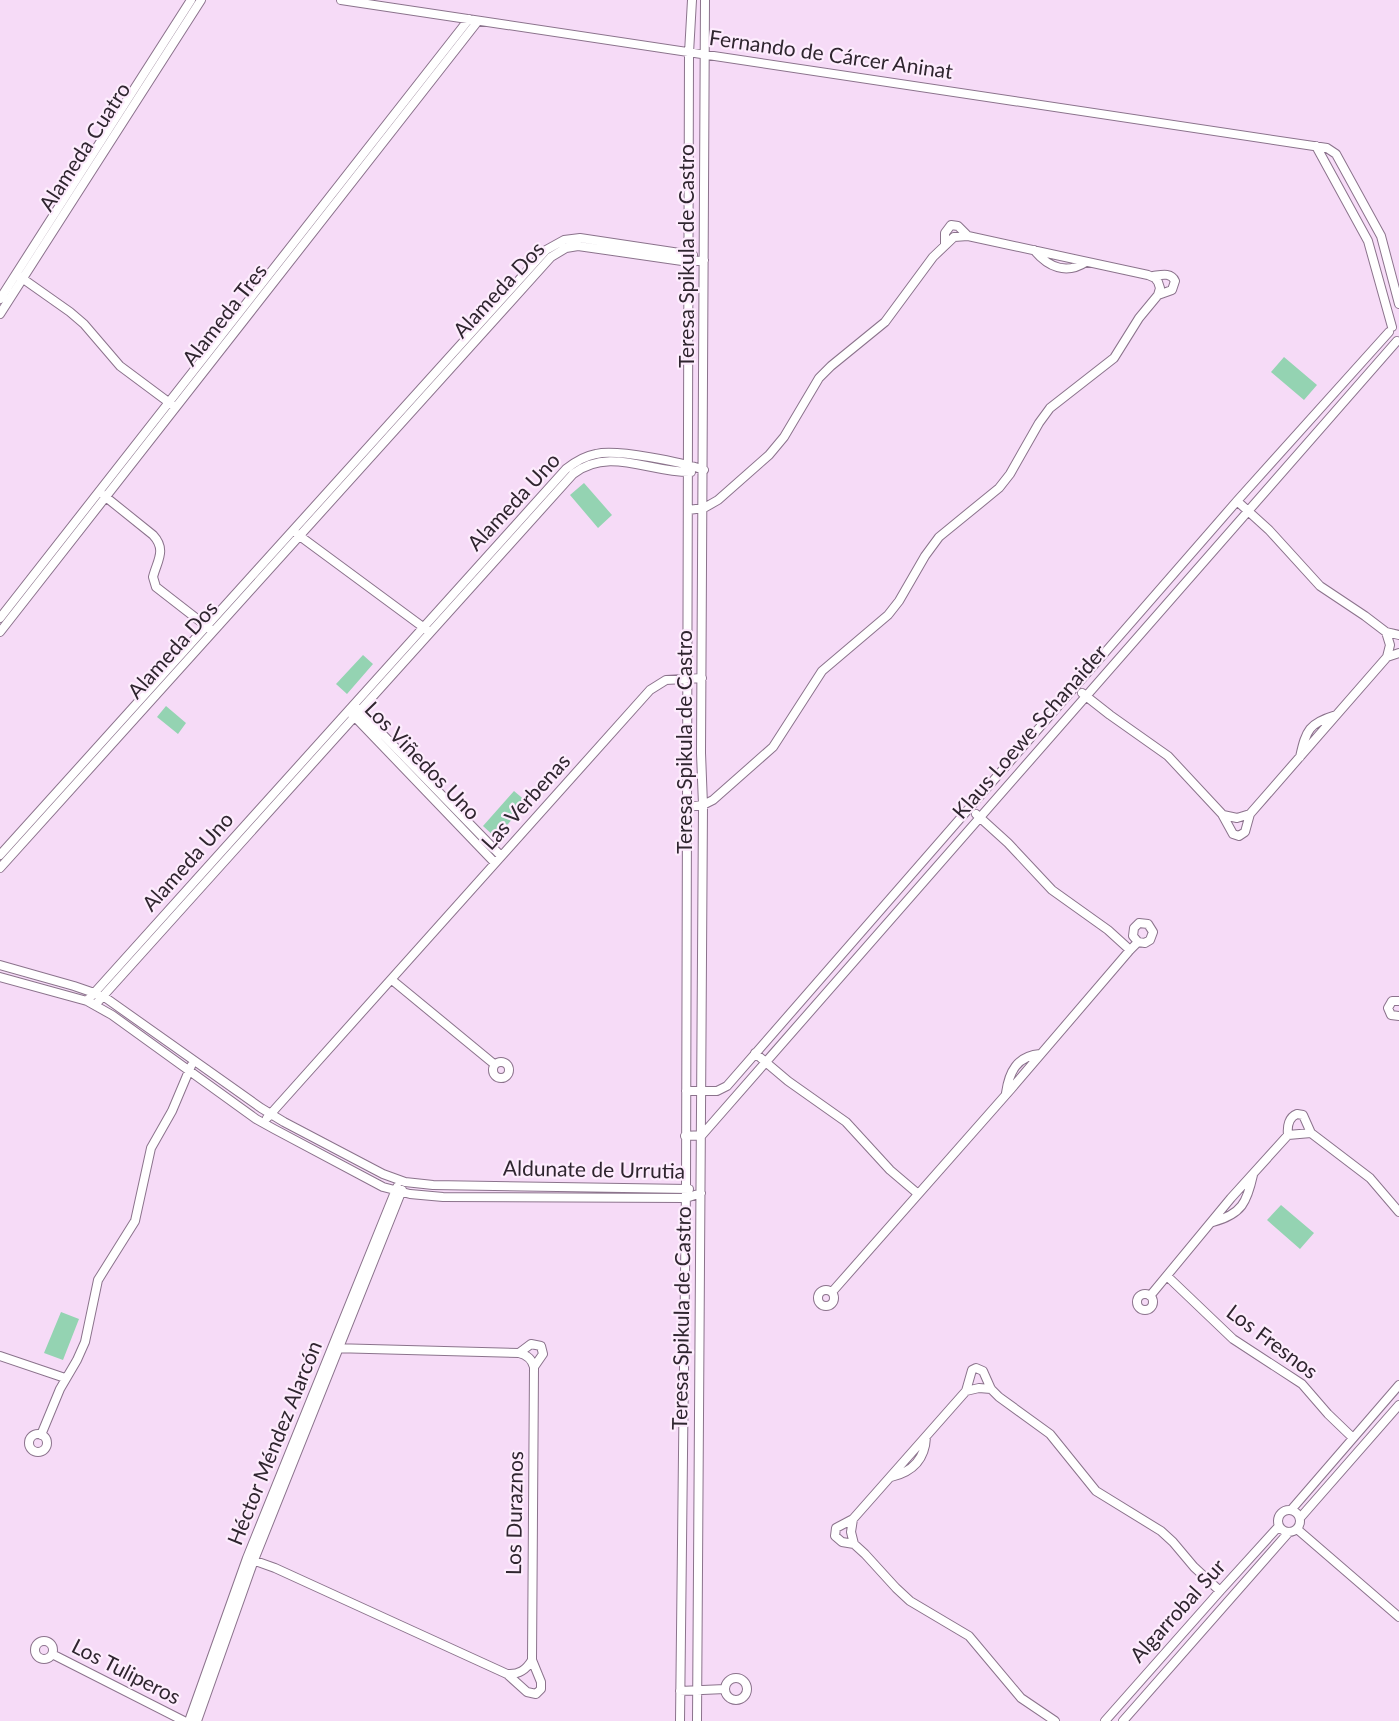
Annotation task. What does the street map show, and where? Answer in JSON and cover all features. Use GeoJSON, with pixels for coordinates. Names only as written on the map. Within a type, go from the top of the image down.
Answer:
{"type":"FeatureCollection","features":[{"type":"Feature","properties":{"kind":"street","name":"Alameda Cuatro"},"geometry":{"type":"LineString","coordinates":[[0,314],[19,277],[191,0]]}},
{"type":"Feature","properties":{"kind":"street","name":"Alameda Cuatro"},"geometry":{"type":"LineString","coordinates":[[0,299],[19,277],[201,0]]}},
{"type":"Feature","properties":{"kind":"street","name":"Fernando de Cárcer Aninat"},"geometry":{"type":"LineString","coordinates":[[340,0],[1316,146]]}},
{"type":"Feature","properties":{"kind":"street","name":"Teresa Spikula de Castro"},"geometry":{"type":"LineString","coordinates":[[680,1721],[686,1198],[689,52],[692,0]]}},
{"type":"Feature","properties":{"kind":"street","name":"Teresa Spikula de Castro"},"geometry":{"type":"LineString","coordinates":[[697,1721],[702,1135],[705,0]]}},
{"type":"Feature","properties":{"kind":"street","name":"Alameda Tres"},"geometry":{"type":"LineString","coordinates":[[0,618],[102,494],[474,20]]}},
{"type":"Feature","properties":{"kind":"street"},"geometry":{"type":"LineString","coordinates":[[1316,146],[1334,152],[1377,229],[1383,243],[1399,304]]}},
{"type":"Feature","properties":{"kind":"street"},"geometry":{"type":"LineString","coordinates":[[1316,146],[1368,241],[1393,328],[1392,339],[1398,341]]}},
{"type":"Feature","properties":{"kind":"street"},"geometry":{"type":"LineString","coordinates":[[686,807],[703,805],[722,793],[773,747],[822,671],[888,615],[934,543],[945,531],[999,488],[1010,474],[1044,416],[1056,403],[1114,358],[1139,318],[1158,295],[1172,290],[1175,281],[1168,275],[1153,276],[968,236],[958,226],[951,225],[945,233],[945,244],[926,265],[885,322],[819,378],[775,449],[723,496],[704,508],[688,510]]}},
{"type":"Feature","properties":{"kind":"street","name":"Alameda Dos"},"geometry":{"type":"LineString","coordinates":[[0,855],[296,533],[542,254],[552,246],[571,238],[586,238],[704,260]]}},
{"type":"Feature","properties":{"kind":"street"},"geometry":{"type":"LineString","coordinates":[[1034,250],[1044,260],[1058,268],[1072,269],[1086,262]]}},
{"type":"Feature","properties":{"kind":"street"},"geometry":{"type":"LineString","coordinates":[[1153,276],[1159,285],[1158,295]]}},
{"type":"Feature","properties":{"kind":"street"},"geometry":{"type":"LineString","coordinates":[[19,277],[70,312],[84,324],[120,366],[172,405]]}},
{"type":"Feature","properties":{"kind":"street","name":"Klaus Loewe Schanaider"},"geometry":{"type":"LineString","coordinates":[[686,1091],[717,1091],[724,1088],[1238,501],[1393,328]]}},
{"type":"Feature","properties":{"kind":"street","name":"Klaus Loewe Schanaider"},"geometry":{"type":"LineString","coordinates":[[702,1135],[1398,341]]}},
{"type":"Feature","properties":{"kind":"street","name":"Alameda Uno"},"geometry":{"type":"LineString","coordinates":[[99,994],[358,714],[561,474],[579,460],[593,454],[611,452],[704,470]]}},
{"type":"Feature","properties":{"kind":"street"},"geometry":{"type":"LineString","coordinates":[[102,494],[153,535],[159,543],[160,556],[153,577],[156,587],[209,629]]}},
{"type":"Feature","properties":{"kind":"street","name":"Alameda Tres"},"geometry":{"type":"LineString","coordinates":[[0,632],[102,494]]}},
{"type":"Feature","properties":{"kind":"street"},"geometry":{"type":"LineString","coordinates":[[1238,501],[1269,530],[1314,580],[1386,632],[1399,635]]}},
{"type":"Feature","properties":{"kind":"street"},"geometry":{"type":"LineString","coordinates":[[296,533],[427,630]]}},
{"type":"Feature","properties":{"kind":"street","name":"Alameda Dos"},"geometry":{"type":"LineString","coordinates":[[0,868],[209,629]]}},
{"type":"Feature","properties":{"kind":"street","name":"Alameda Uno"},"geometry":{"type":"LineString","coordinates":[[91,1003],[350,707],[427,630]]}},
{"type":"Feature","properties":{"kind":"street"},"geometry":{"type":"LineString","coordinates":[[1076,687],[1110,715],[1168,756],[1222,814],[1233,834],[1239,836],[1245,832],[1250,814],[1387,657],[1390,645],[1386,632]]}},
{"type":"Feature","properties":{"kind":"street"},"geometry":{"type":"LineString","coordinates":[[1387,657],[1399,653]]}},
{"type":"Feature","properties":{"kind":"street","name":"Las Verbenas"},"geometry":{"type":"LineString","coordinates":[[262,1123],[650,690],[666,680],[702,678]]}},
{"type":"Feature","properties":{"kind":"street","name":"Los Viñedos Uno"},"geometry":{"type":"LineString","coordinates":[[350,707],[498,860]]}},
{"type":"Feature","properties":{"kind":"street"},"geometry":{"type":"LineString","coordinates":[[1300,757],[1308,729],[1321,720],[1336,716]]}},
{"type":"Feature","properties":{"kind":"street"},"geometry":{"type":"LineString","coordinates":[[970,809],[1008,843],[1052,890],[1108,930],[1130,950]]}},
{"type":"Feature","properties":{"kind":"street"},"geometry":{"type":"LineString","coordinates":[[1222,814],[1237,818],[1250,814]]}},
{"type":"Feature","properties":{"kind":"street"},"geometry":{"type":"LineString","coordinates":[[832,1292],[1006,1093],[1010,1074],[1015,1065],[1027,1057],[1040,1054],[1138,942]]}},
{"type":"Feature","properties":{"kind":"street","name":"Aldunate de Urrutia"},"geometry":{"type":"LineString","coordinates":[[0,965],[99,994],[271,1114],[377,1172],[403,1181],[433,1185],[686,1188],[701,1193]]}},
{"type":"Feature","properties":{"kind":"street","name":"Aldunate de Urrutia"},"geometry":{"type":"LineString","coordinates":[[0,977],[91,1003],[262,1123],[372,1182],[398,1192],[443,1197],[686,1198],[701,1193]]}},
{"type":"Feature","properties":{"kind":"street"},"geometry":{"type":"LineString","coordinates":[[392,980],[494,1064]]}},
{"type":"Feature","properties":{"kind":"street"},"geometry":{"type":"LineString","coordinates":[[1399,1001],[1392,1001],[1388,1008],[1391,1015],[1399,1016]]}},
{"type":"Feature","properties":{"kind":"street"},"geometry":{"type":"LineString","coordinates":[[755,1053],[798,1088],[846,1122],[890,1170],[917,1193]]}},
{"type":"Feature","properties":{"kind":"street"},"geometry":{"type":"LineString","coordinates":[[41,1435],[65,1378],[86,1341],[98,1280],[135,1221],[148,1155],[172,1111],[194,1060]]}},
{"type":"Feature","properties":{"kind":"street"},"geometry":{"type":"LineString","coordinates":[[1150,1296],[1231,1198],[1288,1135],[1288,1124],[1293,1116],[1298,1114],[1305,1118],[1311,1133],[1370,1178],[1399,1212]]}},
{"type":"Feature","properties":{"kind":"street"},"geometry":{"type":"LineString","coordinates":[[1288,1135],[1311,1133]]}},
{"type":"Feature","properties":{"kind":"street"},"geometry":{"type":"LineString","coordinates":[[685,1136],[702,1135]]}},
{"type":"Feature","properties":{"kind":"street"},"geometry":{"type":"LineString","coordinates":[[1213,1222],[1230,1216],[1242,1206],[1253,1174]]}},
{"type":"Feature","properties":{"kind":"street","name":"Héctor Méndez Alarcón"},"geometry":{"type":"LineString","coordinates":[[189,1721],[251,1559],[403,1181]]}},
{"type":"Feature","properties":{"kind":"street","name":"Los Fresnos"},"geometry":{"type":"LineString","coordinates":[[1167,1276],[1233,1339],[1302,1384],[1328,1414],[1353,1437]]}},
{"type":"Feature","properties":{"kind":"street","name":"Los Duraznos"},"geometry":{"type":"LineString","coordinates":[[251,1559],[507,1674],[527,1692],[538,1693],[541,1689],[532,1660],[534,1367],[543,1354],[541,1346],[531,1344],[519,1353],[336,1349]]}},
{"type":"Feature","properties":{"kind":"street"},"geometry":{"type":"LineString","coordinates":[[519,1353],[529,1358],[534,1367]]}},
{"type":"Feature","properties":{"kind":"street"},"geometry":{"type":"LineString","coordinates":[[0,1356],[65,1378]]}},
{"type":"Feature","properties":{"kind":"street"},"geometry":{"type":"LineString","coordinates":[[1055,1721],[1021,1698],[969,1636],[902,1594],[873,1561],[854,1544],[840,1541],[834,1533],[837,1526],[853,1519],[891,1477],[907,1472],[916,1464],[924,1451],[926,1437],[966,1391],[970,1372],[976,1368],[984,1373],[991,1389],[1008,1405],[1050,1434],[1096,1491],[1161,1531],[1220,1591]]}},
{"type":"Feature","properties":{"kind":"street"},"geometry":{"type":"LineString","coordinates":[[1291,1510],[1399,1385]]}},
{"type":"Feature","properties":{"kind":"street"},"geometry":{"type":"LineString","coordinates":[[966,1391],[978,1388],[991,1389]]}},
{"type":"Feature","properties":{"kind":"street"},"geometry":{"type":"LineString","coordinates":[[1293,1530],[1300,1518],[1399,1405]]}},
{"type":"Feature","properties":{"kind":"street"},"geometry":{"type":"LineString","coordinates":[[682,1484],[698,1485]]}},
{"type":"Feature","properties":{"kind":"street"},"geometry":{"type":"LineString","coordinates":[[1300,1518],[1297,1512],[1285,1510],[1280,1514],[1279,1526],[1293,1530],[1399,1617]]}},
{"type":"Feature","properties":{"kind":"street"},"geometry":{"type":"LineString","coordinates":[[853,1519],[851,1532],[854,1544]]}},
{"type":"Feature","properties":{"kind":"street","name":"Algarrobal Sur"},"geometry":{"type":"LineString","coordinates":[[1105,1721],[1279,1526]]}},
{"type":"Feature","properties":{"kind":"street","name":"Algarrobal Sur"},"geometry":{"type":"LineString","coordinates":[[1123,1721],[1293,1530]]}},
{"type":"Feature","properties":{"kind":"street","name":"Héctor Méndez Alarcón"},"geometry":{"type":"LineString","coordinates":[[197,1721],[251,1559]]}},
{"type":"Feature","properties":{"kind":"street","name":"Los Tuliperos"},"geometry":{"type":"LineString","coordinates":[[52,1654],[184,1721]]}},
{"type":"Feature","properties":{"kind":"street"},"geometry":{"type":"LineString","coordinates":[[507,1674],[523,1671],[532,1660]]}},
{"type":"Feature","properties":{"kind":"street"},"geometry":{"type":"LineString","coordinates":[[680,1691],[726,1689]]}},
{"type":"Feature","properties":{"kind":"green space"},"geometry":{"type":"Polygon","coordinates":[[[1284,357],[1317,385],[1304,400],[1271,372],[1284,357]]]}},
{"type":"Feature","properties":{"kind":"green space"},"geometry":{"type":"Polygon","coordinates":[[[584,483],[612,515],[598,528],[570,495],[584,483]]]}},
{"type":"Feature","properties":{"kind":"green space"},"geometry":{"type":"Polygon","coordinates":[[[363,655],[373,664],[347,694],[336,684],[363,655]]]}},
{"type":"Feature","properties":{"kind":"green space"},"geometry":{"type":"Polygon","coordinates":[[[166,706],[186,723],[178,734],[157,717],[166,706]]]}},
{"type":"Feature","properties":{"kind":"green space"},"geometry":{"type":"Polygon","coordinates":[[[514,791],[527,802],[496,838],[483,826],[514,791]]]}},
{"type":"Feature","properties":{"kind":"green space"},"geometry":{"type":"Polygon","coordinates":[[[1281,1205],[1314,1233],[1300,1249],[1267,1220],[1281,1205]]]}},
{"type":"Feature","properties":{"kind":"green space"},"geometry":{"type":"Polygon","coordinates":[[[61,1312],[79,1319],[63,1360],[44,1353],[61,1312]]]}}]}
